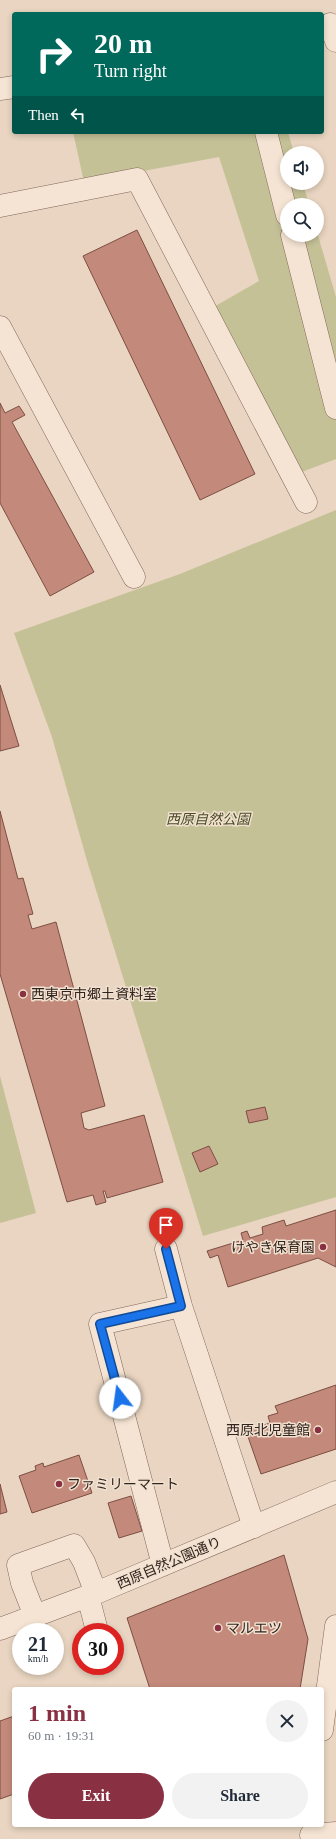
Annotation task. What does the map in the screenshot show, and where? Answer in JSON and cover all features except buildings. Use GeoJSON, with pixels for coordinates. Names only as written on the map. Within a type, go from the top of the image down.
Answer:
{"type":"FeatureCollection","features":[{"type":"Feature","properties":{"kind":"street"},"geometry":{"type":"LineString","coordinates":[[0,89],[12,87]]}},
{"type":"Feature","properties":{"kind":"street"},"geometry":{"type":"LineString","coordinates":[[267,134],[283,198]]}},
{"type":"Feature","properties":{"kind":"street"},"geometry":{"type":"LineString","coordinates":[[0,206],[137,179],[306,502]]}},
{"type":"Feature","properties":{"kind":"street"},"geometry":{"type":"LineString","coordinates":[[294,242],[336,408]]}},
{"type":"Feature","properties":{"kind":"street"},"geometry":{"type":"LineString","coordinates":[[0,327],[134,577]]}},
{"type":"Feature","properties":{"kind":"street"},"geometry":{"type":"LineString","coordinates":[[166,1249],[181,1306],[254,1527]]}},
{"type":"Feature","properties":{"kind":"street"},"geometry":{"type":"LineString","coordinates":[[163,1565],[100,1324],[181,1306]]}},
{"type":"Feature","properties":{"kind":"street","name":"西原自然公園通り"},"geometry":{"type":"LineString","coordinates":[[0,1629],[92,1595],[336,1492]]}},
{"type":"Feature","properties":{"kind":"street"},"geometry":{"type":"LineString","coordinates":[[35,1616],[22,1583],[18,1565],[74,1545],[84,1562],[92,1595],[96,1623]]}},
{"type":"Feature","properties":{"kind":"street"},"geometry":{"type":"LineString","coordinates":[[324,1723],[331,1699],[336,1626]]}},
{"type":"Feature","properties":{"kind":"street"},"geometry":{"type":"LineString","coordinates":[[311,1833],[336,1833]]}},
{"type":"Feature","properties":{"kind":"green space"},"geometry":{"type":"Polygon","coordinates":[[[73,134],[289,134],[292,146],[280,146],[280,190],[305,190],[307,198],[280,198],[280,242],[320,242],[336,297],[336,459],[299,473],[212,308],[259,281],[219,157],[84,182],[73,134]]]}},
{"type":"Feature","properties":{"kind":"green space","name":"西原自然公園"},"geometry":{"type":"Polygon","coordinates":[[[336,510],[336,1197],[203,1236],[88,864],[52,737],[14,633],[180,574],[336,510]]]}},
{"type":"Feature","properties":{"kind":"green space"},"geometry":{"type":"Polygon","coordinates":[[[0,1076],[36,1213],[0,1223],[0,1076]]]}},
{"type":"Feature","properties":{"kind":"place","name":"西東京市郷土資料室"},"geometry":{"type":"Point","coordinates":[23,994]}},
{"type":"Feature","properties":{"kind":"place","name":"けやき保育園"},"geometry":{"type":"Point","coordinates":[323,1247]}},
{"type":"Feature","properties":{"kind":"place","name":"西原北児童館"},"geometry":{"type":"Point","coordinates":[318,1430]}},
{"type":"Feature","properties":{"kind":"place","name":"ファミリーマート"},"geometry":{"type":"Point","coordinates":[59,1484]}},
{"type":"Feature","properties":{"kind":"place","name":"マルエツ"},"geometry":{"type":"Point","coordinates":[218,1628]}},
{"type":"Feature","properties":{"kind":"route"},"geometry":{"type":"LineString","coordinates":[[120,1398],[100,1324],[181,1306],[166,1249]]}}]}
